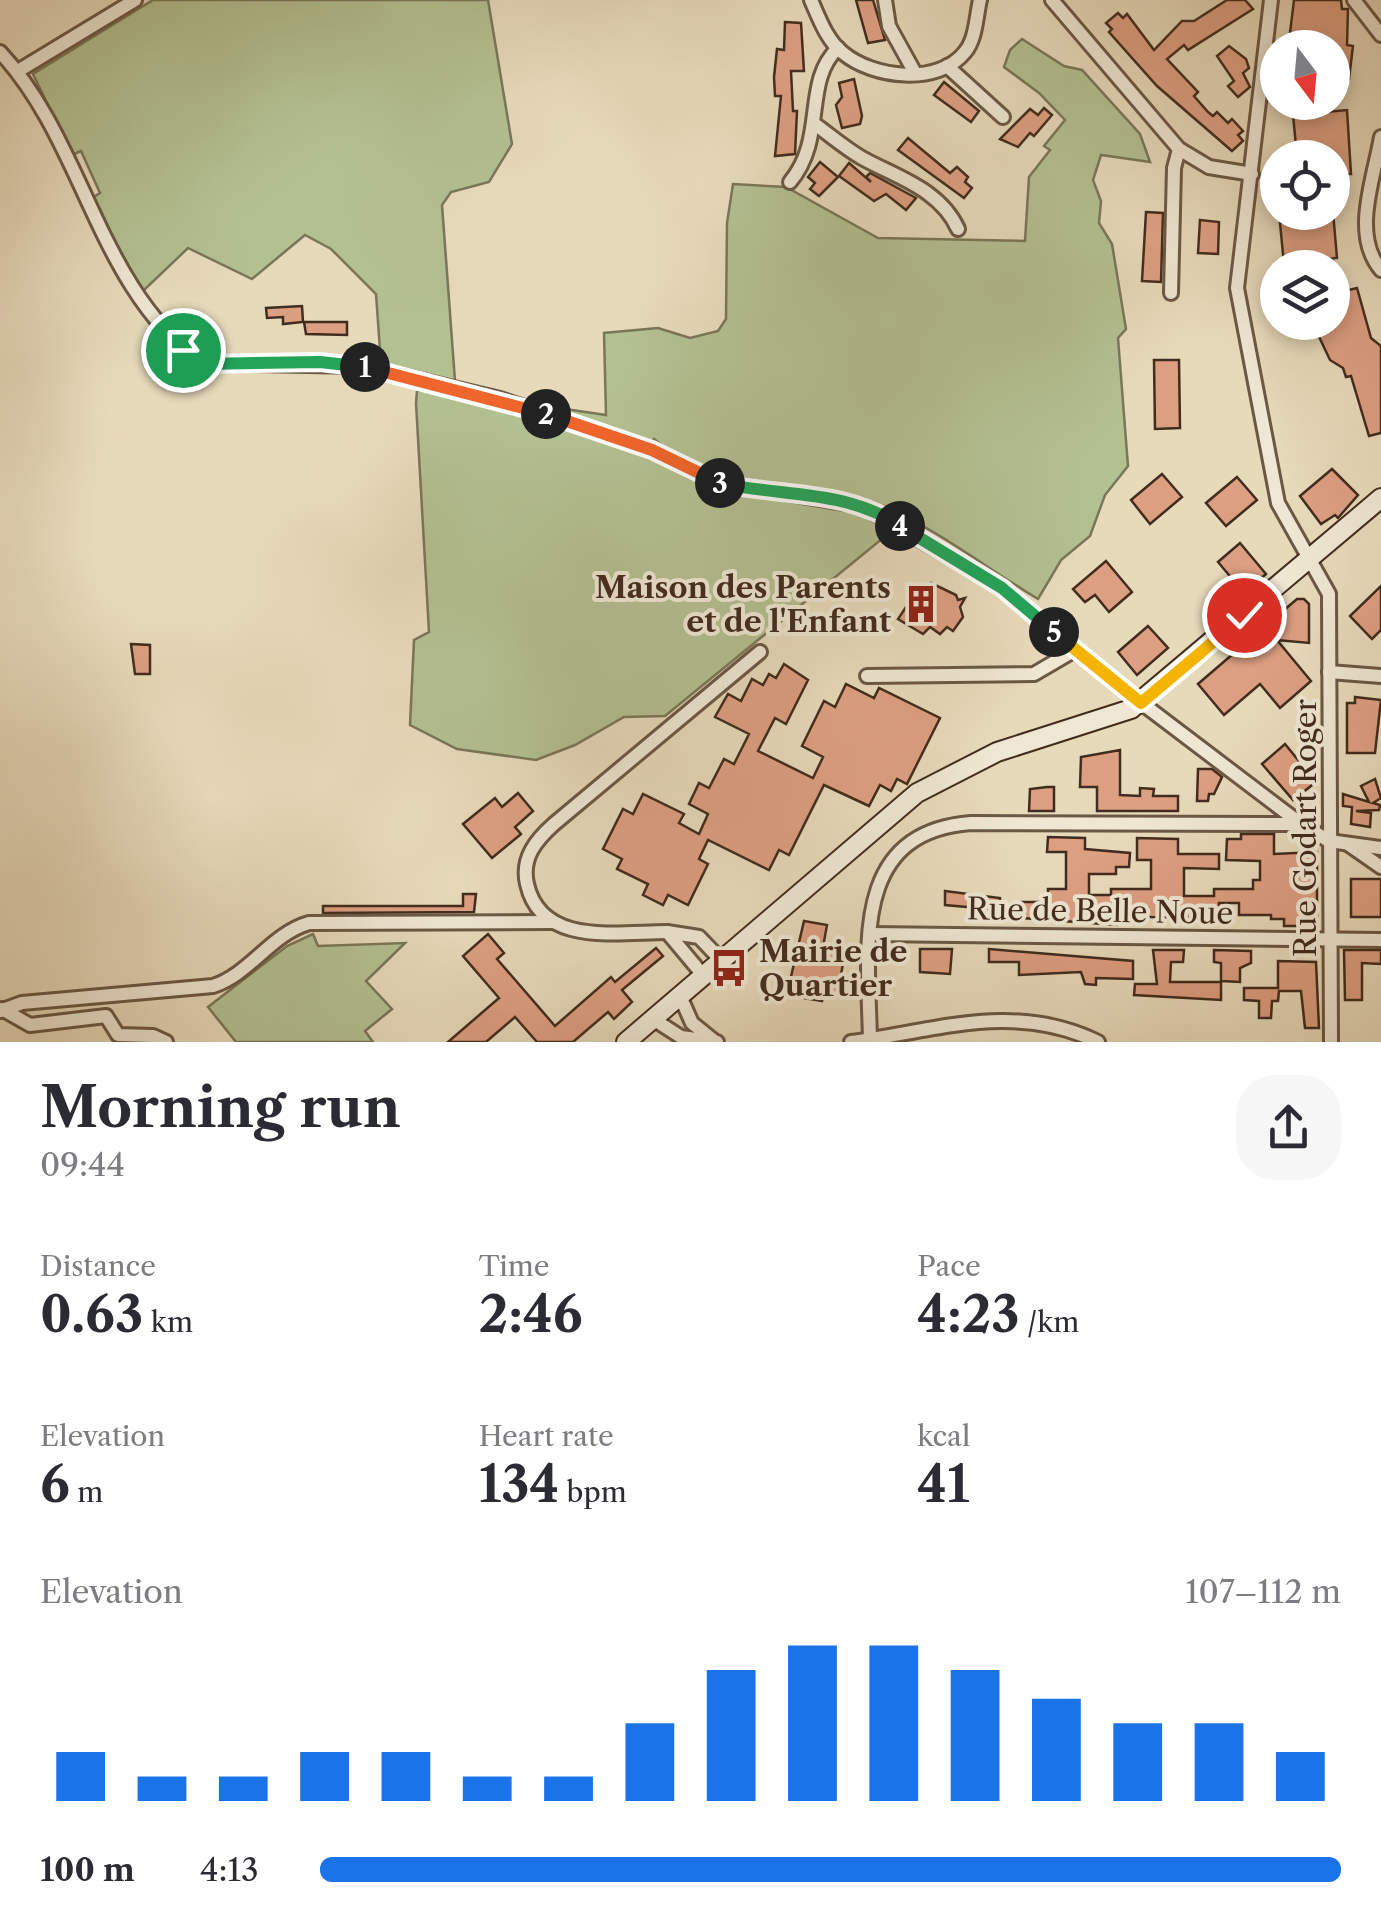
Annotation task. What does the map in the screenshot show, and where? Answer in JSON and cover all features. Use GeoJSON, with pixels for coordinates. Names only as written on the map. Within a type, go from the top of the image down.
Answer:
{"type":"FeatureCollection","features":[{"type":"Feature","properties":{"kind":"street"},"geometry":{"type":"LineString","coordinates":[[18,71],[135,0]]}},
{"type":"Feature","properties":{"kind":"street"},"geometry":{"type":"LineString","coordinates":[[811,0],[838,48],[889,74],[915,74],[947,66],[968,48],[980,0]]}},
{"type":"Feature","properties":{"kind":"street"},"geometry":{"type":"LineString","coordinates":[[885,0],[889,26],[915,74]]}},
{"type":"Feature","properties":{"kind":"street"},"geometry":{"type":"LineString","coordinates":[[1052,0],[1180,149],[1209,168],[1252,174]]}},
{"type":"Feature","properties":{"kind":"street","name":"Rue Godart Roger"},"geometry":{"type":"LineString","coordinates":[[1271,0],[1238,288],[1278,503],[1329,594],[1331,1042]]}},
{"type":"Feature","properties":{"kind":"street"},"geometry":{"type":"LineString","coordinates":[[1354,0],[1381,35]]}},
{"type":"Feature","properties":{"kind":"street"},"geometry":{"type":"LineString","coordinates":[[790,182],[804,162],[816,125],[820,72],[838,48]]}},
{"type":"Feature","properties":{"kind":"street"},"geometry":{"type":"LineString","coordinates":[[0,52],[35,96],[141,304],[202,364],[360,366],[500,399],[652,450],[718,482],[862,506],[1002,588],[1141,703],[1329,842],[1381,848]]}},
{"type":"Feature","properties":{"kind":"street"},"geometry":{"type":"LineString","coordinates":[[947,66],[1003,117]]}},
{"type":"Feature","properties":{"kind":"street"},"geometry":{"type":"LineString","coordinates":[[816,125],[860,157],[900,174],[947,212],[958,229]]}},
{"type":"Feature","properties":{"kind":"street"},"geometry":{"type":"LineString","coordinates":[[1381,138],[1365,232],[1371,258],[1381,270]]}},
{"type":"Feature","properties":{"kind":"street"},"geometry":{"type":"LineString","coordinates":[[1171,293],[1174,168],[1180,149]]}},
{"type":"Feature","properties":{"kind":"street"},"geometry":{"type":"LineString","coordinates":[[626,1042],[917,793],[997,752],[1120,715],[1141,703],[1381,498]]}},
{"type":"Feature","properties":{"kind":"street"},"geometry":{"type":"LineString","coordinates":[[866,676],[1034,674],[1075,650]]}},
{"type":"Feature","properties":{"kind":"street"},"geometry":{"type":"LineString","coordinates":[[551,922],[534,904],[526,884],[527,860],[534,843],[760,652]]}},
{"type":"Feature","properties":{"kind":"street"},"geometry":{"type":"LineString","coordinates":[[1330,672],[1381,676]]}},
{"type":"Feature","properties":{"kind":"street"},"geometry":{"type":"LineString","coordinates":[[870,1039],[870,934],[877,888],[888,863],[913,838],[941,826],[1302,824]]}},
{"type":"Feature","properties":{"kind":"street"},"geometry":{"type":"LineString","coordinates":[[1348,844],[1381,868]]}},
{"type":"Feature","properties":{"kind":"street"},"geometry":{"type":"LineString","coordinates":[[1,1010],[22,1004],[213,986],[232,978],[291,930],[309,924],[551,922],[575,930],[666,932],[698,937],[722,960]]}},
{"type":"Feature","properties":{"kind":"street"},"geometry":{"type":"LineString","coordinates":[[666,932],[703,976]]}},
{"type":"Feature","properties":{"kind":"street","name":"Rue de Belle Noue"},"geometry":{"type":"LineString","coordinates":[[870,934],[1381,940]]}},
{"type":"Feature","properties":{"kind":"street"},"geometry":{"type":"LineString","coordinates":[[680,996],[692,1023],[716,1042]]}},
{"type":"Feature","properties":{"kind":"street"},"geometry":{"type":"LineString","coordinates":[[1,1010],[30,1024],[106,1016],[118,1035],[152,1036],[166,1042]]}},
{"type":"Feature","properties":{"kind":"street"},"geometry":{"type":"LineString","coordinates":[[653,1019],[681,1036],[716,1042]]}},
{"type":"Feature","properties":{"kind":"street"},"geometry":{"type":"LineString","coordinates":[[851,1042],[940,1024],[997,1020],[1043,1024],[1098,1042]]}},
{"type":"Feature","properties":{"kind":"green space"},"geometry":{"type":"Polygon","coordinates":[[[153,0],[488,0],[512,144],[489,182],[451,192],[442,205],[455,381],[381,364],[376,294],[331,249],[305,235],[252,279],[188,248],[142,292],[92,198],[100,193],[81,151],[72,155],[33,74],[153,0]]]}},
{"type":"Feature","properties":{"kind":"green space"},"geometry":{"type":"Polygon","coordinates":[[[1022,39],[1064,66],[1082,70],[1140,134],[1150,162],[1101,155],[1093,180],[1101,201],[1099,223],[1112,244],[1126,329],[1118,338],[1128,466],[1105,495],[1090,536],[1061,560],[1038,599],[886,507],[827,490],[738,478],[710,470],[681,458],[654,439],[651,442],[545,406],[606,415],[604,333],[658,328],[690,338],[718,331],[726,319],[727,223],[733,184],[786,187],[878,238],[1025,241],[1029,177],[1050,150],[1044,146],[1065,120],[1039,93],[1004,67],[1010,50],[1022,39]]]}},
{"type":"Feature","properties":{"kind":"green space"},"geometry":{"type":"Polygon","coordinates":[[[417,391],[500,402],[637,447],[714,487],[864,511],[888,534],[665,716],[624,717],[575,745],[536,760],[457,749],[410,725],[414,640],[429,632],[416,403],[417,391]]]}},
{"type":"Feature","properties":{"kind":"green space"},"geometry":{"type":"Polygon","coordinates":[[[313,934],[318,946],[405,943],[366,981],[392,1009],[365,1031],[373,1042],[236,1042],[208,1007],[287,946],[313,934]]]}},
{"type":"Feature","properties":{"kind":"building"},"geometry":{"type":"Polygon","coordinates":[[[856,0],[873,0],[885,40],[868,43],[856,0]]]}},
{"type":"Feature","properties":{"kind":"building"},"geometry":{"type":"Polygon","coordinates":[[[1227,0],[1245,0],[1253,9],[1188,50],[1184,45],[1167,59],[1198,92],[1194,96],[1208,112],[1213,116],[1217,112],[1228,123],[1232,119],[1243,131],[1238,135],[1243,141],[1232,151],[1157,86],[1109,32],[1112,29],[1106,23],[1118,13],[1123,18],[1127,14],[1154,50],[1182,21],[1194,21],[1227,0]]]}},
{"type":"Feature","properties":{"kind":"building"},"geometry":{"type":"Polygon","coordinates":[[[1294,0],[1341,0],[1342,9],[1348,9],[1347,30],[1290,30],[1294,0]]]}},
{"type":"Feature","properties":{"kind":"building"},"geometry":{"type":"Polygon","coordinates":[[[785,22],[801,23],[804,71],[791,71],[793,111],[797,111],[795,154],[775,156],[781,96],[775,96],[774,77],[777,49],[784,50],[785,22]]]}},
{"type":"Feature","properties":{"kind":"building"},"geometry":{"type":"Polygon","coordinates":[[[1229,46],[1246,59],[1249,68],[1243,73],[1250,87],[1238,97],[1228,86],[1234,81],[1217,56],[1229,46]]]}},
{"type":"Feature","properties":{"kind":"building"},"geometry":{"type":"Polygon","coordinates":[[[854,79],[862,116],[860,124],[842,128],[836,105],[842,97],[839,83],[854,79]]]}},
{"type":"Feature","properties":{"kind":"building"},"geometry":{"type":"Polygon","coordinates":[[[944,82],[979,111],[971,122],[934,95],[944,82]]]}},
{"type":"Feature","properties":{"kind":"building"},"geometry":{"type":"Polygon","coordinates":[[[1044,108],[1052,115],[1034,136],[1030,133],[1018,147],[1000,139],[1030,109],[1038,115],[1044,108]]]}},
{"type":"Feature","properties":{"kind":"building"},"geometry":{"type":"Polygon","coordinates":[[[1293,120],[1348,120],[1349,140],[1295,140],[1293,120]]]}},
{"type":"Feature","properties":{"kind":"building"},"geometry":{"type":"Polygon","coordinates":[[[908,138],[950,173],[957,167],[968,177],[965,182],[972,188],[964,198],[898,150],[908,138]]]}},
{"type":"Feature","properties":{"kind":"building"},"geometry":{"type":"Polygon","coordinates":[[[820,162],[838,177],[819,196],[810,189],[815,183],[808,177],[820,162]]]}},
{"type":"Feature","properties":{"kind":"building"},"geometry":{"type":"Polygon","coordinates":[[[849,163],[871,182],[866,177],[870,173],[916,198],[906,210],[886,194],[874,201],[839,176],[849,163]]]}},
{"type":"Feature","properties":{"kind":"building"},"geometry":{"type":"Polygon","coordinates":[[[1146,212],[1163,213],[1161,282],[1142,281],[1146,212]]]}},
{"type":"Feature","properties":{"kind":"building"},"geometry":{"type":"Polygon","coordinates":[[[1200,220],[1219,222],[1218,254],[1198,253],[1200,220]]]}},
{"type":"Feature","properties":{"kind":"building"},"geometry":{"type":"Polygon","coordinates":[[[1281,230],[1335,230],[1336,250],[1283,250],[1281,230]]]}},
{"type":"Feature","properties":{"kind":"building"},"geometry":{"type":"Polygon","coordinates":[[[1357,288],[1371,338],[1381,346],[1381,433],[1369,436],[1351,376],[1346,377],[1343,368],[1330,360],[1321,340],[1350,340],[1350,290],[1357,288]]]}},
{"type":"Feature","properties":{"kind":"building"},"geometry":{"type":"Polygon","coordinates":[[[302,306],[303,322],[283,324],[283,317],[267,318],[266,308],[302,306]]]}},
{"type":"Feature","properties":{"kind":"building"},"geometry":{"type":"Polygon","coordinates":[[[304,322],[347,322],[347,335],[306,334],[304,322]]]}},
{"type":"Feature","properties":{"kind":"building"},"geometry":{"type":"Polygon","coordinates":[[[1154,360],[1179,360],[1180,428],[1155,429],[1154,360]]]}},
{"type":"Feature","properties":{"kind":"building"},"geometry":{"type":"Polygon","coordinates":[[[1332,469],[1358,495],[1338,518],[1335,515],[1321,524],[1300,496],[1332,469]]]}},
{"type":"Feature","properties":{"kind":"building"},"geometry":{"type":"Polygon","coordinates":[[[1162,474],[1182,497],[1150,524],[1131,500],[1162,474]]]}},
{"type":"Feature","properties":{"kind":"building"},"geometry":{"type":"Polygon","coordinates":[[[1237,477],[1257,500],[1226,526],[1206,503],[1237,477]]]}},
{"type":"Feature","properties":{"kind":"building"},"geometry":{"type":"Polygon","coordinates":[[[1240,543],[1266,574],[1244,593],[1218,562],[1240,543]]]}},
{"type":"Feature","properties":{"kind":"building"},"geometry":{"type":"Polygon","coordinates":[[[1106,561],[1132,592],[1109,612],[1095,595],[1085,602],[1073,589],[1106,561]]]}},
{"type":"Feature","properties":{"kind":"building","name":"Maison des Parents et de l'Enfant"},"geometry":{"type":"Polygon","coordinates":[[[931,583],[956,595],[958,600],[965,598],[960,607],[963,617],[953,631],[947,627],[940,634],[930,627],[923,634],[898,619],[914,595],[921,600],[931,583]]]}},
{"type":"Feature","properties":{"kind":"building"},"geometry":{"type":"Polygon","coordinates":[[[1381,586],[1381,630],[1372,639],[1350,616],[1381,586]]]}},
{"type":"Feature","properties":{"kind":"building"},"geometry":{"type":"Polygon","coordinates":[[[1297,599],[1309,604],[1309,643],[1277,640],[1311,681],[1280,708],[1260,684],[1224,715],[1198,684],[1297,599]]]}},
{"type":"Feature","properties":{"kind":"building"},"geometry":{"type":"Polygon","coordinates":[[[1148,626],[1168,648],[1137,675],[1118,652],[1148,626]]]}},
{"type":"Feature","properties":{"kind":"building"},"geometry":{"type":"Polygon","coordinates":[[[131,644],[150,645],[150,674],[135,674],[131,644]]]}},
{"type":"Feature","properties":{"kind":"building"},"geometry":{"type":"Polygon","coordinates":[[[784,664],[808,680],[786,724],[775,718],[758,751],[813,778],[823,757],[802,746],[824,701],[835,707],[846,684],[874,698],[879,688],[940,718],[907,784],[897,779],[891,791],[880,785],[869,806],[824,785],[789,855],[779,850],[769,870],[708,840],[699,859],[708,864],[688,905],[668,895],[663,905],[643,895],[648,884],[617,869],[622,859],[603,849],[623,809],[633,814],[643,794],[684,814],[679,823],[699,834],[708,814],[689,804],[699,783],[709,788],[724,759],[734,764],[749,734],[715,717],[728,694],[741,701],[752,679],[763,685],[769,674],[776,678],[784,664]]]}},
{"type":"Feature","properties":{"kind":"building"},"geometry":{"type":"Polygon","coordinates":[[[1355,697],[1381,700],[1375,753],[1347,753],[1347,703],[1355,703],[1355,697]]]}},
{"type":"Feature","properties":{"kind":"building"},"geometry":{"type":"Polygon","coordinates":[[[1285,744],[1316,782],[1293,800],[1262,764],[1285,744]]]}},
{"type":"Feature","properties":{"kind":"building"},"geometry":{"type":"Polygon","coordinates":[[[1120,750],[1120,795],[1140,796],[1140,788],[1154,789],[1153,796],[1178,796],[1178,811],[1097,811],[1097,787],[1080,787],[1081,757],[1120,750]]]}},
{"type":"Feature","properties":{"kind":"building"},"geometry":{"type":"Polygon","coordinates":[[[1198,769],[1212,769],[1222,777],[1208,801],[1197,801],[1198,769]]]}},
{"type":"Feature","properties":{"kind":"building"},"geometry":{"type":"Polygon","coordinates":[[[1375,779],[1381,798],[1373,803],[1380,805],[1379,810],[1356,811],[1371,813],[1370,827],[1351,824],[1352,807],[1343,806],[1343,794],[1369,802],[1361,786],[1375,779]]]}},
{"type":"Feature","properties":{"kind":"building"},"geometry":{"type":"Polygon","coordinates":[[[1054,787],[1054,811],[1029,811],[1030,789],[1054,787]]]}},
{"type":"Feature","properties":{"kind":"building"},"geometry":{"type":"Polygon","coordinates":[[[518,793],[533,811],[515,827],[521,834],[492,858],[463,824],[495,798],[502,807],[518,793]]]}},
{"type":"Feature","properties":{"kind":"building"},"geometry":{"type":"Polygon","coordinates":[[[1241,834],[1274,834],[1274,854],[1317,852],[1317,920],[1303,919],[1303,926],[1284,926],[1284,919],[1271,919],[1271,915],[1239,915],[1239,903],[1219,903],[1219,918],[1148,917],[1148,908],[1129,908],[1129,918],[1117,918],[1117,925],[1022,918],[1022,902],[1048,902],[1048,889],[1066,889],[1066,852],[1047,852],[1048,837],[1085,838],[1085,849],[1130,853],[1129,867],[1116,867],[1116,874],[1089,874],[1089,895],[1111,895],[1111,889],[1151,889],[1151,860],[1137,860],[1137,838],[1178,839],[1178,854],[1219,854],[1219,869],[1184,868],[1184,896],[1214,896],[1214,889],[1253,889],[1253,880],[1260,880],[1260,861],[1226,860],[1227,839],[1241,839],[1241,834]]]}},
{"type":"Feature","properties":{"kind":"building"},"geometry":{"type":"Polygon","coordinates":[[[1351,879],[1381,879],[1381,917],[1351,917],[1351,879]]]}},
{"type":"Feature","properties":{"kind":"building"},"geometry":{"type":"Polygon","coordinates":[[[945,891],[1000,898],[1000,910],[945,905],[945,891]]]}},
{"type":"Feature","properties":{"kind":"building"},"geometry":{"type":"Polygon","coordinates":[[[463,894],[476,894],[474,912],[323,913],[323,906],[463,906],[463,894]]]}},
{"type":"Feature","properties":{"kind":"building"},"geometry":{"type":"Polygon","coordinates":[[[804,921],[827,925],[823,947],[845,950],[838,994],[824,992],[822,1001],[792,996],[794,981],[790,981],[804,921]]]}},
{"type":"Feature","properties":{"kind":"building"},"geometry":{"type":"Polygon","coordinates":[[[488,934],[504,953],[497,959],[555,1026],[611,977],[615,982],[656,948],[663,956],[622,990],[632,1002],[614,1019],[608,1012],[573,1042],[537,1042],[515,1017],[486,1042],[448,1042],[499,998],[463,956],[488,934]]]}},
{"type":"Feature","properties":{"kind":"building"},"geometry":{"type":"Polygon","coordinates":[[[920,949],[952,949],[950,974],[920,972],[920,949]]]}},
{"type":"Feature","properties":{"kind":"building"},"geometry":{"type":"Polygon","coordinates":[[[989,949],[1133,961],[1133,979],[1096,978],[1096,985],[1085,984],[1081,972],[1019,975],[1019,962],[989,962],[989,949]]]}},
{"type":"Feature","properties":{"kind":"building"},"geometry":{"type":"Polygon","coordinates":[[[1153,950],[1184,950],[1183,962],[1171,962],[1170,982],[1221,982],[1221,1000],[1134,995],[1135,984],[1157,984],[1153,950]]]}},
{"type":"Feature","properties":{"kind":"building"},"geometry":{"type":"Polygon","coordinates":[[[1214,950],[1251,951],[1251,963],[1240,968],[1240,982],[1221,981],[1221,963],[1214,962],[1214,950]]]}},
{"type":"Feature","properties":{"kind":"building"},"geometry":{"type":"Polygon","coordinates":[[[1344,950],[1381,950],[1381,964],[1362,963],[1362,1000],[1345,1000],[1344,950]]]}},
{"type":"Feature","properties":{"kind":"building"},"geometry":{"type":"Polygon","coordinates":[[[1278,961],[1316,962],[1319,1028],[1305,1028],[1301,991],[1279,991],[1278,1001],[1272,1001],[1271,1018],[1259,1018],[1259,1001],[1244,1000],[1244,988],[1278,988],[1278,961]]]}},
{"type":"Feature","properties":{"kind":"place","name":"Maison des Parents et de l'Enfant"},"geometry":{"type":"Point","coordinates":[921,604]}},
{"type":"Feature","properties":{"kind":"place","name":"Mairie de Quartier"},"geometry":{"type":"Point","coordinates":[729,968]}},
{"type":"Feature","properties":{"kind":"route"},"geometry":{"type":"LineString","coordinates":[[183,350],[202,364],[320,362],[360,366],[500,399],[652,450],[718,482],[833,498],[862,506],[888,518],[1018,599],[1141,703],[1244,615]]}}]}
